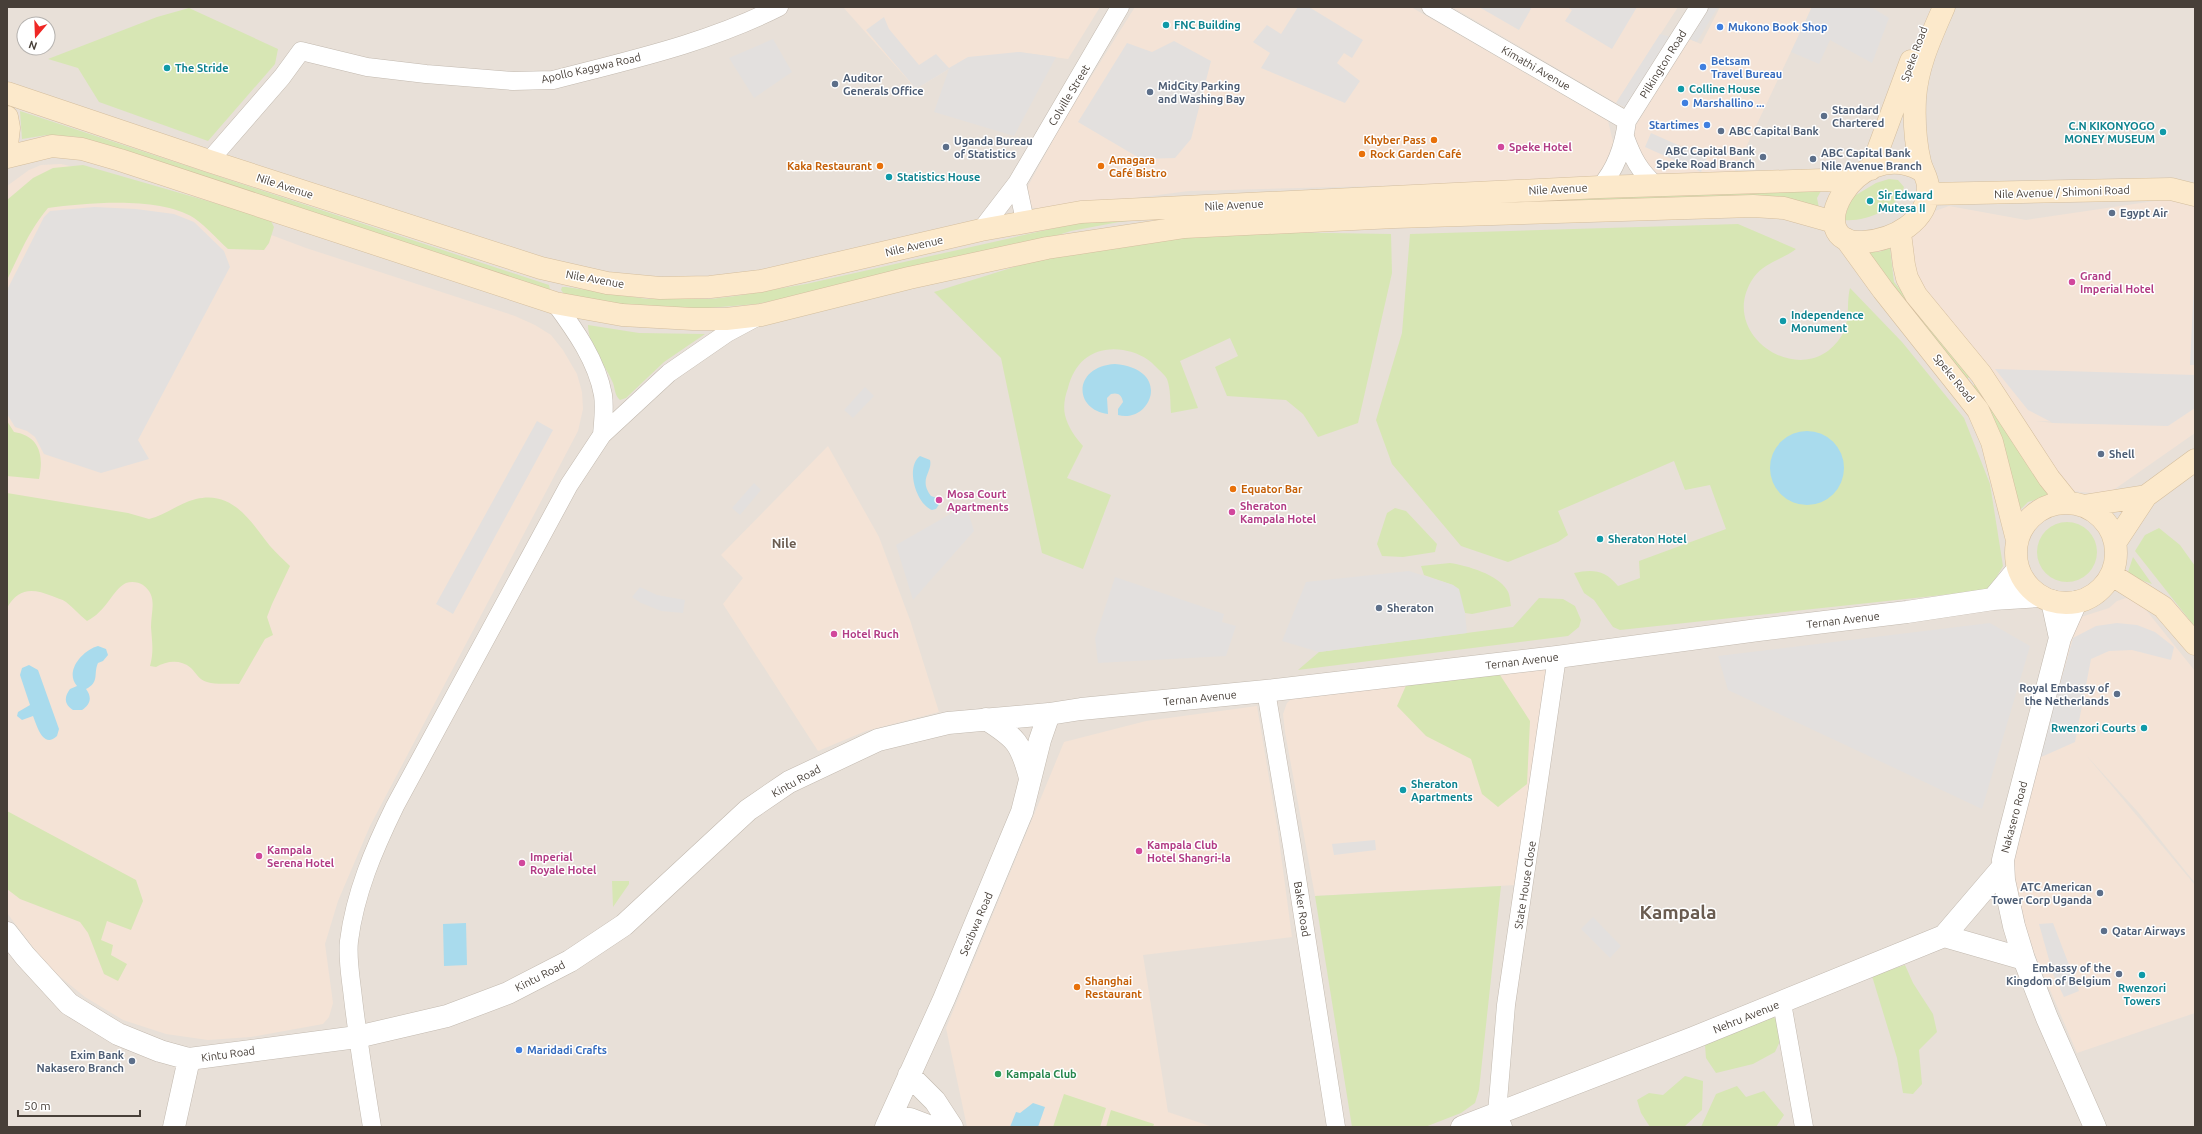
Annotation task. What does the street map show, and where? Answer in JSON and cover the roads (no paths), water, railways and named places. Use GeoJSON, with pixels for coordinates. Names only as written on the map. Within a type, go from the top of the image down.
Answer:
{"type":"FeatureCollection","features":[{"type":"Feature","properties":{"kind":"main road","name":"Speke Road"},"geometry":{"type":"LineString","coordinates":[[1871,169],[1931,7]]}},
{"type":"Feature","properties":{"kind":"main road","name":"Speke Road"},"geometry":{"type":"LineString","coordinates":[[1922,170],[1914,129],[1917,82],[1921,62],[1944,7]]}},
{"type":"Feature","properties":{"kind":"main road","name":"Nile Avenue"},"geometry":{"type":"LineString","coordinates":[[7,93],[209,161],[541,268],[607,283],[660,288],[710,287],[761,280],[981,230],[1081,212],[1600,188],[1824,180],[1850,182]]}},
{"type":"Feature","properties":{"kind":"main road"},"geometry":{"type":"LineString","coordinates":[[7,117],[9,128],[7,145]]}},
{"type":"Feature","properties":{"kind":"main road","name":"Nile Avenue"},"geometry":{"type":"LineString","coordinates":[[7,157],[52,146],[97,153],[555,304],[622,315],[659,318],[726,319],[761,315],[909,278],[1047,248],[1185,227],[1395,217],[1753,206],[1784,208],[1834,222]]}},
{"type":"Feature","properties":{"kind":"main road"},"geometry":{"type":"LineString","coordinates":[[1903,164],[1922,170],[1927,180],[1928,194],[1917,216],[1900,233],[1886,239],[1873,241],[1860,242],[1846,240],[1836,228],[1834,222],[1838,200],[1850,182],[1871,169],[1883,165],[1903,164]]}},
{"type":"Feature","properties":{"kind":"main road","name":"Nile Avenue / Shimoni Road"},"geometry":{"type":"LineString","coordinates":[[1928,194],[2171,189],[2195,195]]}},
{"type":"Feature","properties":{"kind":"main road","name":"Speke Road"},"geometry":{"type":"LineString","coordinates":[[1900,233],[1907,278],[1916,295],[1981,374],[2049,478],[2076,504]]}},
{"type":"Feature","properties":{"kind":"main road","name":"Speke Road"},"geometry":{"type":"LineString","coordinates":[[1846,240],[1873,278],[1978,410],[1992,442],[2017,540]]}},
{"type":"Feature","properties":{"kind":"main road"},"geometry":{"type":"LineString","coordinates":[[2116,543],[2146,496],[2195,460]]}},
{"type":"Feature","properties":{"kind":"main road"},"geometry":{"type":"LineString","coordinates":[[2076,504],[2094,512],[2104,520],[2116,543],[2117,554],[2112,575],[2105,586],[2095,595],[2076,602],[2064,604],[2046,599],[2026,584],[2018,569],[2016,549],[2017,540],[2023,527],[2037,513],[2055,504],[2076,504],[2146,496]]}},
{"type":"Feature","properties":{"kind":"main road"},"geometry":{"type":"LineString","coordinates":[[2112,575],[2163,607],[2195,644]]}},
{"type":"Feature","properties":{"kind":"street","name":"Apollo Kaggwa Road"},"geometry":{"type":"LineString","coordinates":[[209,161],[282,78],[301,51],[367,67],[473,78],[536,81],[553,80],[698,41],[731,29],[779,7]]}},
{"type":"Feature","properties":{"kind":"street","name":"Colville Street"},"geometry":{"type":"LineString","coordinates":[[981,230],[1017,183],[1120,7]]}},
{"type":"Feature","properties":{"kind":"street","name":"Kimathi Avenue"},"geometry":{"type":"LineString","coordinates":[[1431,7],[1626,129]]}},
{"type":"Feature","properties":{"kind":"street","name":"Pilkington Road"},"geometry":{"type":"LineString","coordinates":[[1626,129],[1699,7]]}},
{"type":"Feature","properties":{"kind":"street"},"geometry":{"type":"LineString","coordinates":[[1626,129],[1633,159],[1641,172],[1656,186]]}},
{"type":"Feature","properties":{"kind":"street"},"geometry":{"type":"LineString","coordinates":[[1600,188],[1610,176],[1615,165],[1626,129]]}},
{"type":"Feature","properties":{"kind":"street"},"geometry":{"type":"LineString","coordinates":[[1017,183],[1025,221]]}},
{"type":"Feature","properties":{"kind":"street"},"geometry":{"type":"LineString","coordinates":[[555,304],[582,343],[598,377],[603,395],[602,435]]}},
{"type":"Feature","properties":{"kind":"street"},"geometry":{"type":"LineString","coordinates":[[372,1127],[357,1037],[349,962],[349,942],[353,912],[377,843],[395,806],[569,485],[602,435],[669,373],[727,333],[761,315]]}},
{"type":"Feature","properties":{"kind":"street"},"geometry":{"type":"LineString","coordinates":[[1993,599],[2018,569]]}},
{"type":"Feature","properties":{"kind":"street","name":"Ternan Avenue"},"geometry":{"type":"LineString","coordinates":[[1050,714],[1081,709],[1266,691],[1557,657],[1907,612],[1993,599],[2046,599]]}},
{"type":"Feature","properties":{"kind":"street","name":"Nakasero Road"},"geometry":{"type":"LineString","coordinates":[[2046,599],[2060,638]]}},
{"type":"Feature","properties":{"kind":"street","name":"Nakasero Road"},"geometry":{"type":"LineString","coordinates":[[2076,602],[2060,638],[2009,835],[2003,867],[2008,905],[2024,959],[2047,1018],[2095,1127]]}},
{"type":"Feature","properties":{"kind":"street","name":"State House Close"},"geometry":{"type":"LineString","coordinates":[[1500,1120],[1506,1005],[1557,657]]}},
{"type":"Feature","properties":{"kind":"street","name":"Baker Road"},"geometry":{"type":"LineString","coordinates":[[1266,691],[1336,1127]]}},
{"type":"Feature","properties":{"kind":"street","name":"Kintu Road"},"geometry":{"type":"LineString","coordinates":[[7,933],[25,956],[70,1004],[118,1034],[160,1051],[189,1059],[357,1037],[447,1016],[508,992],[570,961],[624,925],[748,810],[796,779],[878,740],[948,723],[1050,714]]}},
{"type":"Feature","properties":{"kind":"street","name":"Sezibwa Road"},"geometry":{"type":"LineString","coordinates":[[888,1123],[944,999],[1022,812],[1040,740],[1050,714]]}},
{"type":"Feature","properties":{"kind":"street"},"geometry":{"type":"LineString","coordinates":[[986,719],[1008,733],[1016,741],[1023,752],[1030,779]]}},
{"type":"Feature","properties":{"kind":"street","name":"Nehru Avenue"},"geometry":{"type":"LineString","coordinates":[[1462,1127],[1500,1120],[1944,936],[2003,867]]}},
{"type":"Feature","properties":{"kind":"street"},"geometry":{"type":"LineString","coordinates":[[1944,936],[2024,959]]}},
{"type":"Feature","properties":{"kind":"street"},"geometry":{"type":"LineString","coordinates":[[1782,1003],[1804,1127]]}},
{"type":"Feature","properties":{"kind":"street"},"geometry":{"type":"LineString","coordinates":[[174,1127],[189,1059]]}},
{"type":"Feature","properties":{"kind":"street"},"geometry":{"type":"LineString","coordinates":[[909,1075],[935,1101],[952,1127]]}},
{"type":"Feature","properties":{"kind":"street"},"geometry":{"type":"LineString","coordinates":[[888,1123],[910,1119],[931,1127]]}},
{"type":"Feature","properties":{"kind":"water"},"geometry":{"type":"Polygon","coordinates":[[[1115,364],[1133,368],[1145,375],[1150,385],[1151,395],[1147,404],[1140,412],[1130,416],[1118,415],[1118,409],[1123,402],[1121,396],[1118,394],[1113,393],[1107,398],[1108,414],[1096,410],[1088,404],[1084,397],[1083,388],[1085,379],[1092,372],[1101,367],[1115,364]]]}},
{"type":"Feature","properties":{"kind":"water"},"geometry":{"type":"Polygon","coordinates":[[[1807,431],[1821,434],[1833,442],[1841,454],[1844,468],[1841,482],[1833,494],[1821,502],[1807,505],[1793,502],[1781,494],[1773,482],[1770,468],[1773,454],[1781,442],[1793,434],[1807,431]]]}},
{"type":"Feature","properties":{"kind":"water"},"geometry":{"type":"Polygon","coordinates":[[[920,456],[930,460],[930,468],[926,485],[931,496],[937,498],[940,503],[936,509],[932,510],[921,501],[914,485],[913,468],[920,456]]]}},
{"type":"Feature","properties":{"kind":"water"},"geometry":{"type":"Polygon","coordinates":[[[98,646],[106,649],[108,655],[103,661],[98,663],[95,681],[86,689],[90,698],[89,703],[82,710],[73,710],[68,705],[66,698],[70,689],[77,686],[73,674],[74,668],[81,656],[92,648],[98,646]]]}},
{"type":"Feature","properties":{"kind":"water"},"geometry":{"type":"Polygon","coordinates":[[[29,665],[38,670],[59,729],[57,736],[52,739],[48,740],[41,735],[33,716],[22,720],[17,716],[18,712],[30,705],[20,675],[22,668],[29,665]]]}},
{"type":"Feature","properties":{"kind":"water"},"geometry":{"type":"Polygon","coordinates":[[[466,923],[467,965],[444,966],[443,924],[466,923]]]}},
{"type":"Feature","properties":{"kind":"water"},"geometry":{"type":"Polygon","coordinates":[[[1033,1103],[1045,1107],[1038,1127],[1010,1127],[1016,1112],[1020,1113],[1033,1103]]]}},
{"type":"Feature","properties":{"kind":"place","name":"FNC Building"},"geometry":{"type":"Point","coordinates":[1166,25]}},
{"type":"Feature","properties":{"kind":"place","name":"Mukono Book Shop"},"geometry":{"type":"Point","coordinates":[1720,27]}},
{"type":"Feature","properties":{"kind":"place","name":"Betsam Travel Bureau"},"geometry":{"type":"Point","coordinates":[1703,67]}},
{"type":"Feature","properties":{"kind":"place","name":"The Stride"},"geometry":{"type":"Point","coordinates":[167,68]}},
{"type":"Feature","properties":{"kind":"place","name":"Auditor Generals Office"},"geometry":{"type":"Point","coordinates":[835,84]}},
{"type":"Feature","properties":{"kind":"place","name":"Colline House"},"geometry":{"type":"Point","coordinates":[1681,89]}},
{"type":"Feature","properties":{"kind":"place","name":"MidCity Parking and Washing Bay"},"geometry":{"type":"Point","coordinates":[1150,92]}},
{"type":"Feature","properties":{"kind":"place","name":"Marshallino ..."},"geometry":{"type":"Point","coordinates":[1685,103]}},
{"type":"Feature","properties":{"kind":"place","name":"Standard Chartered"},"geometry":{"type":"Point","coordinates":[1824,116]}},
{"type":"Feature","properties":{"kind":"place","name":"Startimes"},"geometry":{"type":"Point","coordinates":[1707,125]}},
{"type":"Feature","properties":{"kind":"place","name":"ABC Capital Bank"},"geometry":{"type":"Point","coordinates":[1721,131]}},
{"type":"Feature","properties":{"kind":"place","name":"C.N KIKONYOGO MONEY MUSEUM"},"geometry":{"type":"Point","coordinates":[2163,132]}},
{"type":"Feature","properties":{"kind":"place","name":"Khyber Pass"},"geometry":{"type":"Point","coordinates":[1434,140]}},
{"type":"Feature","properties":{"kind":"place","name":"Uganda Bureau of Statistics"},"geometry":{"type":"Point","coordinates":[946,147]}},
{"type":"Feature","properties":{"kind":"place","name":"Speke Hotel"},"geometry":{"type":"Point","coordinates":[1501,147]}},
{"type":"Feature","properties":{"kind":"place","name":"Rock Garden Café"},"geometry":{"type":"Point","coordinates":[1362,154]}},
{"type":"Feature","properties":{"kind":"place","name":"ABC Capital Bank Speke Road Branch"},"geometry":{"type":"Point","coordinates":[1763,157]}},
{"type":"Feature","properties":{"kind":"place","name":"ABC Capital Bank Nile Avenue Branch"},"geometry":{"type":"Point","coordinates":[1813,159]}},
{"type":"Feature","properties":{"kind":"place","name":"Kaka Restaurant"},"geometry":{"type":"Point","coordinates":[880,166]}},
{"type":"Feature","properties":{"kind":"place","name":"Amagara Café Bistro"},"geometry":{"type":"Point","coordinates":[1101,166]}},
{"type":"Feature","properties":{"kind":"place","name":"Statistics House"},"geometry":{"type":"Point","coordinates":[889,177]}},
{"type":"Feature","properties":{"kind":"place","name":"Sir Edward Mutesa II"},"geometry":{"type":"Point","coordinates":[1870,201]}},
{"type":"Feature","properties":{"kind":"place","name":"Egypt Air"},"geometry":{"type":"Point","coordinates":[2112,213]}},
{"type":"Feature","properties":{"kind":"place","name":"Grand Imperial Hotel"},"geometry":{"type":"Point","coordinates":[2072,282]}},
{"type":"Feature","properties":{"kind":"place","name":"Independence Monument"},"geometry":{"type":"Point","coordinates":[1783,321]}},
{"type":"Feature","properties":{"kind":"place","name":"Shell"},"geometry":{"type":"Point","coordinates":[2101,454]}},
{"type":"Feature","properties":{"kind":"place","name":"Equator Bar"},"geometry":{"type":"Point","coordinates":[1233,489]}},
{"type":"Feature","properties":{"kind":"place","name":"Mosa Court Apartments"},"geometry":{"type":"Point","coordinates":[939,500]}},
{"type":"Feature","properties":{"kind":"place","name":"Sheraton Kampala Hotel"},"geometry":{"type":"Point","coordinates":[1232,512]}},
{"type":"Feature","properties":{"kind":"place","name":"Sheraton Hotel"},"geometry":{"type":"Point","coordinates":[1600,539]}},
{"type":"Feature","properties":{"kind":"place","name":"Sheraton"},"geometry":{"type":"Point","coordinates":[1379,608]}},
{"type":"Feature","properties":{"kind":"place","name":"Hotel Ruch"},"geometry":{"type":"Point","coordinates":[834,634]}},
{"type":"Feature","properties":{"kind":"place","name":"Royal Embassy of the Netherlands"},"geometry":{"type":"Point","coordinates":[2117,694]}},
{"type":"Feature","properties":{"kind":"place","name":"Rwenzori Courts"},"geometry":{"type":"Point","coordinates":[2144,728]}},
{"type":"Feature","properties":{"kind":"place","name":"Sheraton Apartments"},"geometry":{"type":"Point","coordinates":[1403,790]}},
{"type":"Feature","properties":{"kind":"place","name":"Kampala Club Hotel Shangri-la"},"geometry":{"type":"Point","coordinates":[1139,851]}},
{"type":"Feature","properties":{"kind":"place","name":"Kampala Serena Hotel"},"geometry":{"type":"Point","coordinates":[259,856]}},
{"type":"Feature","properties":{"kind":"place","name":"Imperial Royale Hotel"},"geometry":{"type":"Point","coordinates":[522,863]}},
{"type":"Feature","properties":{"kind":"place","name":"ATC American Tower Corp Uganda"},"geometry":{"type":"Point","coordinates":[2100,893]}},
{"type":"Feature","properties":{"kind":"place","name":"Qatar Airways"},"geometry":{"type":"Point","coordinates":[2104,931]}},
{"type":"Feature","properties":{"kind":"place","name":"Embassy of the Kingdom of Belgium"},"geometry":{"type":"Point","coordinates":[2119,974]}},
{"type":"Feature","properties":{"kind":"place","name":"Rwenzori Towers"},"geometry":{"type":"Point","coordinates":[2142,975]}},
{"type":"Feature","properties":{"kind":"place","name":"Shanghai Restaurant"},"geometry":{"type":"Point","coordinates":[1077,987]}},
{"type":"Feature","properties":{"kind":"place","name":"Maridadi Crafts"},"geometry":{"type":"Point","coordinates":[519,1050]}},
{"type":"Feature","properties":{"kind":"place","name":"Exim Bank Nakasero Branch"},"geometry":{"type":"Point","coordinates":[132,1061]}},
{"type":"Feature","properties":{"kind":"place","name":"Kampala Club"},"geometry":{"type":"Point","coordinates":[998,1074]}},
{"type":"Feature","properties":{"kind":"district","name":"Nile"},"geometry":{"type":"Point","coordinates":[784,543]}},
{"type":"Feature","properties":{"kind":"district","name":"Kampala"},"geometry":{"type":"Point","coordinates":[1678,912]}}]}
